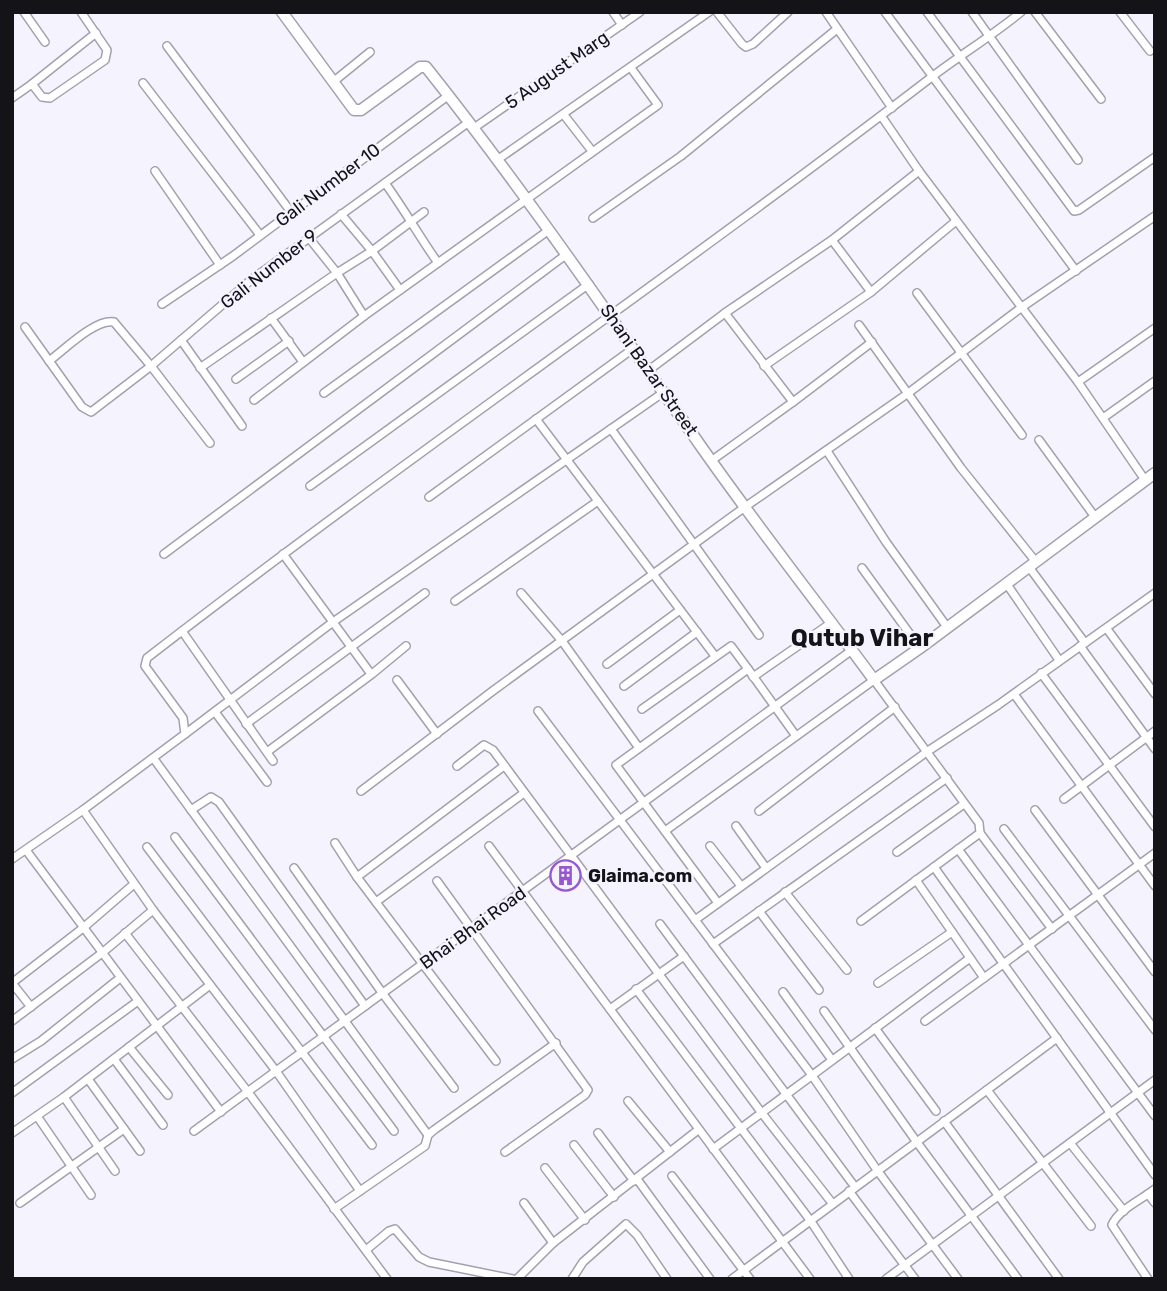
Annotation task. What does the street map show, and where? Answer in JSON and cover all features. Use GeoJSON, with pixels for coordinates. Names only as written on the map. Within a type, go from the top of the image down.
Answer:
{"type":"FeatureCollection","features":[{"type":"Feature","properties":{"kind":"street"},"geometry":{"type":"LineString","coordinates":[[24,12],[45,42]]}},
{"type":"Feature","properties":{"kind":"street"},"geometry":{"type":"LineString","coordinates":[[32,84],[43,97],[50,98],[105,60],[107,50],[81,12]]}},
{"type":"Feature","properties":{"kind":"street"},"geometry":{"type":"LineString","coordinates":[[613,12],[622,25]]}},
{"type":"Feature","properties":{"kind":"street","name":"5 August Marg"},"geometry":{"type":"LineString","coordinates":[[472,125],[640,12]]}},
{"type":"Feature","properties":{"kind":"street"},"geometry":{"type":"LineString","coordinates":[[498,160],[709,12]]}},
{"type":"Feature","properties":{"kind":"street"},"geometry":{"type":"LineString","coordinates":[[717,12],[746,47],[753,44],[783,14]]}},
{"type":"Feature","properties":{"kind":"street"},"geometry":{"type":"LineString","coordinates":[[826,12],[892,108]]}},
{"type":"Feature","properties":{"kind":"street"},"geometry":{"type":"LineString","coordinates":[[885,12],[1076,271]]}},
{"type":"Feature","properties":{"kind":"street"},"geometry":{"type":"LineString","coordinates":[[927,12],[1074,211],[1155,157]]}},
{"type":"Feature","properties":{"kind":"street"},"geometry":{"type":"LineString","coordinates":[[972,12],[1079,160]]}},
{"type":"Feature","properties":{"kind":"street"},"geometry":{"type":"LineString","coordinates":[[185,734],[183,718],[145,666],[145,661],[283,554],[611,314],[721,237],[1021,12]]}},
{"type":"Feature","properties":{"kind":"street"},"geometry":{"type":"LineString","coordinates":[[1035,12],[1101,99]]}},
{"type":"Feature","properties":{"kind":"street"},"geometry":{"type":"LineString","coordinates":[[1120,12],[1150,51]]}},
{"type":"Feature","properties":{"kind":"street"},"geometry":{"type":"LineString","coordinates":[[287,14],[333,82],[370,52]]}},
{"type":"Feature","properties":{"kind":"street"},"geometry":{"type":"LineString","coordinates":[[593,218],[681,156],[837,29]]}},
{"type":"Feature","properties":{"kind":"street"},"geometry":{"type":"LineString","coordinates":[[12,98],[96,33]]}},
{"type":"Feature","properties":{"kind":"street"},"geometry":{"type":"LineString","coordinates":[[167,46],[291,212]]}},
{"type":"Feature","properties":{"kind":"street","name":"Shani Bazar Street"},"geometry":{"type":"LineString","coordinates":[[333,82],[352,108],[358,111],[420,67],[426,67],[611,314],[745,508],[874,680]]}},
{"type":"Feature","properties":{"kind":"street"},"geometry":{"type":"LineString","coordinates":[[254,400],[364,316],[658,105],[631,68]]}},
{"type":"Feature","properties":{"kind":"street","name":"Gali Number 10"},"geometry":{"type":"LineString","coordinates":[[143,83],[260,235],[449,95]]}},
{"type":"Feature","properties":{"kind":"street"},"geometry":{"type":"LineString","coordinates":[[564,115],[592,151]]}},
{"type":"Feature","properties":{"kind":"street"},"geometry":{"type":"LineString","coordinates":[[881,117],[919,172],[1078,382],[1145,480]]}},
{"type":"Feature","properties":{"kind":"street","name":"Gali Number 9"},"geometry":{"type":"LineString","coordinates":[[49,361],[82,407],[91,412],[151,366],[251,280],[385,183],[472,125]]}},
{"type":"Feature","properties":{"kind":"street"},"geometry":{"type":"LineString","coordinates":[[155,171],[220,265]]}},
{"type":"Feature","properties":{"kind":"street"},"geometry":{"type":"LineString","coordinates":[[649,370],[725,313],[832,240],[919,172]]}},
{"type":"Feature","properties":{"kind":"street"},"geometry":{"type":"LineString","coordinates":[[385,183],[438,263]]}},
{"type":"Feature","properties":{"kind":"street"},"geometry":{"type":"LineString","coordinates":[[200,368],[337,272],[372,251],[424,212]]}},
{"type":"Feature","properties":{"kind":"street"},"geometry":{"type":"LineString","coordinates":[[341,214],[400,290]]}},
{"type":"Feature","properties":{"kind":"street"},"geometry":{"type":"LineString","coordinates":[[361,791],[693,545],[907,394],[1022,307],[1155,216]]}},
{"type":"Feature","properties":{"kind":"street"},"geometry":{"type":"LineString","coordinates":[[764,366],[871,292],[956,221]]}},
{"type":"Feature","properties":{"kind":"street"},"geometry":{"type":"LineString","coordinates":[[324,393],[549,230]]}},
{"type":"Feature","properties":{"kind":"street"},"geometry":{"type":"LineString","coordinates":[[162,304],[260,235]]}},
{"type":"Feature","properties":{"kind":"street"},"geometry":{"type":"LineString","coordinates":[[309,237],[337,272],[364,316]]}},
{"type":"Feature","properties":{"kind":"street"},"geometry":{"type":"LineString","coordinates":[[832,240],[871,292]]}},
{"type":"Feature","properties":{"kind":"street"},"geometry":{"type":"LineString","coordinates":[[164,554],[567,254]]}},
{"type":"Feature","properties":{"kind":"street"},"geometry":{"type":"LineString","coordinates":[[310,486],[589,284]]}},
{"type":"Feature","properties":{"kind":"street"},"geometry":{"type":"LineString","coordinates":[[917,293],[1022,435]]}},
{"type":"Feature","properties":{"kind":"street"},"geometry":{"type":"LineString","coordinates":[[725,313],[793,402]]}},
{"type":"Feature","properties":{"kind":"street"},"geometry":{"type":"LineString","coordinates":[[271,318],[303,362]]}},
{"type":"Feature","properties":{"kind":"street"},"geometry":{"type":"LineString","coordinates":[[25,327],[49,361],[96,326],[110,320],[120,326],[209,443]]}},
{"type":"Feature","properties":{"kind":"street"},"geometry":{"type":"LineString","coordinates":[[859,325],[1032,565],[1155,749]]}},
{"type":"Feature","properties":{"kind":"street"},"geometry":{"type":"LineString","coordinates":[[1078,382],[1155,328]]}},
{"type":"Feature","properties":{"kind":"street"},"geometry":{"type":"LineString","coordinates":[[181,340],[242,426]]}},
{"type":"Feature","properties":{"kind":"street"},"geometry":{"type":"LineString","coordinates":[[236,379],[289,341]]}},
{"type":"Feature","properties":{"kind":"street"},"geometry":{"type":"LineString","coordinates":[[712,461],[872,342]]}},
{"type":"Feature","properties":{"kind":"street"},"geometry":{"type":"LineString","coordinates":[[429,497],[635,348]]}},
{"type":"Feature","properties":{"kind":"street"},"geometry":{"type":"LineString","coordinates":[[1103,418],[1155,381]]}},
{"type":"Feature","properties":{"kind":"street"},"geometry":{"type":"LineString","coordinates":[[12,859],[154,759],[333,622],[664,392]]}},
{"type":"Feature","properties":{"kind":"street"},"geometry":{"type":"LineString","coordinates":[[536,419],[715,656]]}},
{"type":"Feature","properties":{"kind":"street"},"geometry":{"type":"LineString","coordinates":[[611,429],[759,635]]}},
{"type":"Feature","properties":{"kind":"street"},"geometry":{"type":"LineString","coordinates":[[1039,440],[1095,517]]}},
{"type":"Feature","properties":{"kind":"street"},"geometry":{"type":"LineString","coordinates":[[827,450],[947,627]]}},
{"type":"Feature","properties":{"kind":"street"},"geometry":{"type":"LineString","coordinates":[[665,831],[920,649],[1155,473]]}},
{"type":"Feature","properties":{"kind":"street"},"geometry":{"type":"LineString","coordinates":[[455,601],[598,501]]}},
{"type":"Feature","properties":{"kind":"street"},"geometry":{"type":"LineString","coordinates":[[283,554],[371,674]]}},
{"type":"Feature","properties":{"kind":"street"},"geometry":{"type":"LineString","coordinates":[[862,568],[920,649]]}},
{"type":"Feature","properties":{"kind":"street"},"geometry":{"type":"LineString","coordinates":[[1006,583],[1059,660]]}},
{"type":"Feature","properties":{"kind":"street"},"geometry":{"type":"LineString","coordinates":[[246,724],[425,593]]}},
{"type":"Feature","properties":{"kind":"street"},"geometry":{"type":"LineString","coordinates":[[521,593],[562,641],[639,748]]}},
{"type":"Feature","properties":{"kind":"street"},"geometry":{"type":"LineString","coordinates":[[695,920],[928,751],[1153,597]]}},
{"type":"Feature","properties":{"kind":"street"},"geometry":{"type":"LineString","coordinates":[[607,664],[680,610]]}},
{"type":"Feature","properties":{"kind":"street"},"geometry":{"type":"LineString","coordinates":[[753,677],[831,623]]}},
{"type":"Feature","properties":{"kind":"street"},"geometry":{"type":"LineString","coordinates":[[1107,629],[1155,694]]}},
{"type":"Feature","properties":{"kind":"street"},"geometry":{"type":"LineString","coordinates":[[182,631],[273,761]]}},
{"type":"Feature","properties":{"kind":"street"},"geometry":{"type":"LineString","coordinates":[[624,686],[697,632]]}},
{"type":"Feature","properties":{"kind":"street"},"geometry":{"type":"LineString","coordinates":[[267,752],[405,646]]}},
{"type":"Feature","properties":{"kind":"street"},"geometry":{"type":"LineString","coordinates":[[642,709],[727,647],[733,646],[796,736]]}},
{"type":"Feature","properties":{"kind":"street","name":"Bhai Bhai Road"},"geometry":{"type":"LineString","coordinates":[[194,1131],[852,650]]}},
{"type":"Feature","properties":{"kind":"street"},"geometry":{"type":"LineString","coordinates":[[718,903],[616,765],[748,669]]}},
{"type":"Feature","properties":{"kind":"street"},"geometry":{"type":"LineString","coordinates":[[1041,673],[1155,827]]}},
{"type":"Feature","properties":{"kind":"street"},"geometry":{"type":"LineString","coordinates":[[397,680],[437,734]]}},
{"type":"Feature","properties":{"kind":"street"},"geometry":{"type":"LineString","coordinates":[[874,680],[980,825],[980,833],[1052,929]]}},
{"type":"Feature","properties":{"kind":"street"},"geometry":{"type":"LineString","coordinates":[[1014,694],[1155,886]]}},
{"type":"Feature","properties":{"kind":"street"},"geometry":{"type":"LineString","coordinates":[[759,811],[895,707]]}},
{"type":"Feature","properties":{"kind":"street"},"geometry":{"type":"LineString","coordinates":[[538,711],[811,1074],[877,1170],[958,1279]]}},
{"type":"Feature","properties":{"kind":"street"},"geometry":{"type":"LineString","coordinates":[[215,712],[267,782]]}},
{"type":"Feature","properties":{"kind":"street"},"geometry":{"type":"LineString","coordinates":[[1064,799],[1155,730]]}},
{"type":"Feature","properties":{"kind":"street"},"geometry":{"type":"LineString","coordinates":[[457,766],[484,746],[493,750],[761,1112],[832,1203]]}},
{"type":"Feature","properties":{"kind":"street"},"geometry":{"type":"LineString","coordinates":[[154,759],[428,1135]]}},
{"type":"Feature","properties":{"kind":"street"},"geometry":{"type":"LineString","coordinates":[[357,877],[504,766]]}},
{"type":"Feature","properties":{"kind":"street"},"geometry":{"type":"LineString","coordinates":[[713,944],[947,778]]}},
{"type":"Feature","properties":{"kind":"street"},"geometry":{"type":"LineString","coordinates":[[376,902],[524,793]]}},
{"type":"Feature","properties":{"kind":"street"},"geometry":{"type":"LineString","coordinates":[[191,810],[211,797],[219,802],[365,1006]]}},
{"type":"Feature","properties":{"kind":"street"},"geometry":{"type":"LineString","coordinates":[[897,852],[964,804]]}},
{"type":"Feature","properties":{"kind":"street"},"geometry":{"type":"LineString","coordinates":[[83,810],[134,884],[276,1071],[360,1191]]}},
{"type":"Feature","properties":{"kind":"street"},"geometry":{"type":"LineString","coordinates":[[1035,810],[1155,972]]}},
{"type":"Feature","properties":{"kind":"street"},"geometry":{"type":"LineString","coordinates":[[736,826],[766,868]]}},
{"type":"Feature","properties":{"kind":"street"},"geometry":{"type":"LineString","coordinates":[[1004,829],[1155,1030]]}},
{"type":"Feature","properties":{"kind":"street"},"geometry":{"type":"LineString","coordinates":[[861,921],[980,833]]}},
{"type":"Feature","properties":{"kind":"street"},"geometry":{"type":"LineString","coordinates":[[174,837],[394,1131]]}},
{"type":"Feature","properties":{"kind":"street"},"geometry":{"type":"LineString","coordinates":[[335,844],[495,1061]]}},
{"type":"Feature","properties":{"kind":"street"},"geometry":{"type":"LineString","coordinates":[[489,846],[810,1279]]}},
{"type":"Feature","properties":{"kind":"street"},"geometry":{"type":"LineString","coordinates":[[710,846],[741,886]]}},
{"type":"Feature","properties":{"kind":"street"},"geometry":{"type":"LineString","coordinates":[[147,847],[372,1145]]}},
{"type":"Feature","properties":{"kind":"street"},"geometry":{"type":"LineString","coordinates":[[958,849],[1155,1116]]}},
{"type":"Feature","properties":{"kind":"street"},"geometry":{"type":"LineString","coordinates":[[26,850],[221,1112]]}},
{"type":"Feature","properties":{"kind":"street"},"geometry":{"type":"LineString","coordinates":[[925,1021],[1155,853]]}},
{"type":"Feature","properties":{"kind":"street"},"geometry":{"type":"LineString","coordinates":[[934,867],[1155,1175]]}},
{"type":"Feature","properties":{"kind":"street"},"geometry":{"type":"LineString","coordinates":[[295,868],[383,994],[454,1088]]}},
{"type":"Feature","properties":{"kind":"street"},"geometry":{"type":"LineString","coordinates":[[916,880],[984,978]]}},
{"type":"Feature","properties":{"kind":"street"},"geometry":{"type":"LineString","coordinates":[[437,881],[587,1085],[587,1093],[505,1152]]}},
{"type":"Feature","properties":{"kind":"street"},"geometry":{"type":"LineString","coordinates":[[31,1007],[12,983],[134,884]]}},
{"type":"Feature","properties":{"kind":"street"},"geometry":{"type":"LineString","coordinates":[[785,892],[847,970]]}},
{"type":"Feature","properties":{"kind":"street"},"geometry":{"type":"LineString","coordinates":[[12,1021],[102,953],[153,909]]}},
{"type":"Feature","properties":{"kind":"street"},"geometry":{"type":"LineString","coordinates":[[759,911],[819,990]]}},
{"type":"Feature","properties":{"kind":"street"},"geometry":{"type":"LineString","coordinates":[[660,924],[785,1093],[915,1279]]}},
{"type":"Feature","properties":{"kind":"street"},"geometry":{"type":"LineString","coordinates":[[878,983],[952,932]]}},
{"type":"Feature","properties":{"kind":"street"},"geometry":{"type":"LineString","coordinates":[[125,933],[387,1279]]}},
{"type":"Feature","properties":{"kind":"street"},"geometry":{"type":"LineString","coordinates":[[610,1009],[684,956]]}},
{"type":"Feature","properties":{"kind":"street"},"geometry":{"type":"LineString","coordinates":[[712,1149],[970,958]]}},
{"type":"Feature","properties":{"kind":"street"},"geometry":{"type":"LineString","coordinates":[[12,1059],[41,1041],[120,978]]}},
{"type":"Feature","properties":{"kind":"street"},"geometry":{"type":"LineString","coordinates":[[12,1133],[64,1097],[211,985]]}},
{"type":"Feature","properties":{"kind":"street"},"geometry":{"type":"LineString","coordinates":[[636,989],[810,1220],[849,1279]]}},
{"type":"Feature","properties":{"kind":"street"},"geometry":{"type":"LineString","coordinates":[[783,992],[832,1060]]}},
{"type":"Feature","properties":{"kind":"street"},"geometry":{"type":"LineString","coordinates":[[12,1093],[138,1002]]}},
{"type":"Feature","properties":{"kind":"street"},"geometry":{"type":"LineString","coordinates":[[824,1011],[1018,1279]]}},
{"type":"Feature","properties":{"kind":"street"},"geometry":{"type":"LineString","coordinates":[[875,1028],[936,1111]]}},
{"type":"Feature","properties":{"kind":"street"},"geometry":{"type":"LineString","coordinates":[[732,1279],[1057,1038]]}},
{"type":"Feature","properties":{"kind":"street"},"geometry":{"type":"LineString","coordinates":[[334,1209],[425,1146],[428,1135],[556,1043]]}},
{"type":"Feature","properties":{"kind":"street"},"geometry":{"type":"LineString","coordinates":[[129,1047],[168,1095]]}},
{"type":"Feature","properties":{"kind":"street"},"geometry":{"type":"LineString","coordinates":[[114,1059],[163,1125]]}},
{"type":"Feature","properties":{"kind":"street"},"geometry":{"type":"LineString","coordinates":[[88,1079],[140,1151]]}},
{"type":"Feature","properties":{"kind":"street"},"geometry":{"type":"LineString","coordinates":[[886,1279],[1155,1080]]}},
{"type":"Feature","properties":{"kind":"street"},"geometry":{"type":"LineString","coordinates":[[986,1090],[1091,1226]]}},
{"type":"Feature","properties":{"kind":"street"},"geometry":{"type":"LineString","coordinates":[[64,1097],[115,1171]]}},
{"type":"Feature","properties":{"kind":"street"},"geometry":{"type":"LineString","coordinates":[[628,1101],[670,1152]]}},
{"type":"Feature","properties":{"kind":"street"},"geometry":{"type":"LineString","coordinates":[[37,1116],[90,1195]]}},
{"type":"Feature","properties":{"kind":"street"},"geometry":{"type":"LineString","coordinates":[[944,1121],[1059,1279]]}},
{"type":"Feature","properties":{"kind":"street"},"geometry":{"type":"LineString","coordinates":[[20,1203],[124,1129]]}},
{"type":"Feature","properties":{"kind":"street"},"geometry":{"type":"LineString","coordinates":[[366,1250],[388,1231],[395,1229],[419,1257],[429,1262],[515,1279],[553,1243],[698,1130]]}},
{"type":"Feature","properties":{"kind":"street"},"geometry":{"type":"LineString","coordinates":[[598,1133],[710,1279]]}},
{"type":"Feature","properties":{"kind":"street"},"geometry":{"type":"LineString","coordinates":[[1070,1143],[1124,1211]]}},
{"type":"Feature","properties":{"kind":"street"},"geometry":{"type":"LineString","coordinates":[[574,1145],[614,1197]]}},
{"type":"Feature","properties":{"kind":"street"},"geometry":{"type":"LineString","coordinates":[[545,1168],[585,1220]]}},
{"type":"Feature","properties":{"kind":"street"},"geometry":{"type":"LineString","coordinates":[[672,1176],[750,1279]]}},
{"type":"Feature","properties":{"kind":"street"},"geometry":{"type":"LineString","coordinates":[[1148,1279],[1114,1229],[1113,1221],[1152,1192],[1155,1203]]}},
{"type":"Feature","properties":{"kind":"street"},"geometry":{"type":"LineString","coordinates":[[524,1203],[553,1243]]}},
{"type":"Feature","properties":{"kind":"street"},"geometry":{"type":"LineString","coordinates":[[572,1279],[583,1262],[626,1224],[637,1235],[667,1279]]}},
{"type":"Feature","properties":{"kind":"place","name":"Glaima.com"},"geometry":{"type":"Point","coordinates":[565,876]}},
{"type":"Feature","properties":{"kind":"district","name":"Qutub Vihar"},"geometry":{"type":"Point","coordinates":[862,638]}}]}
